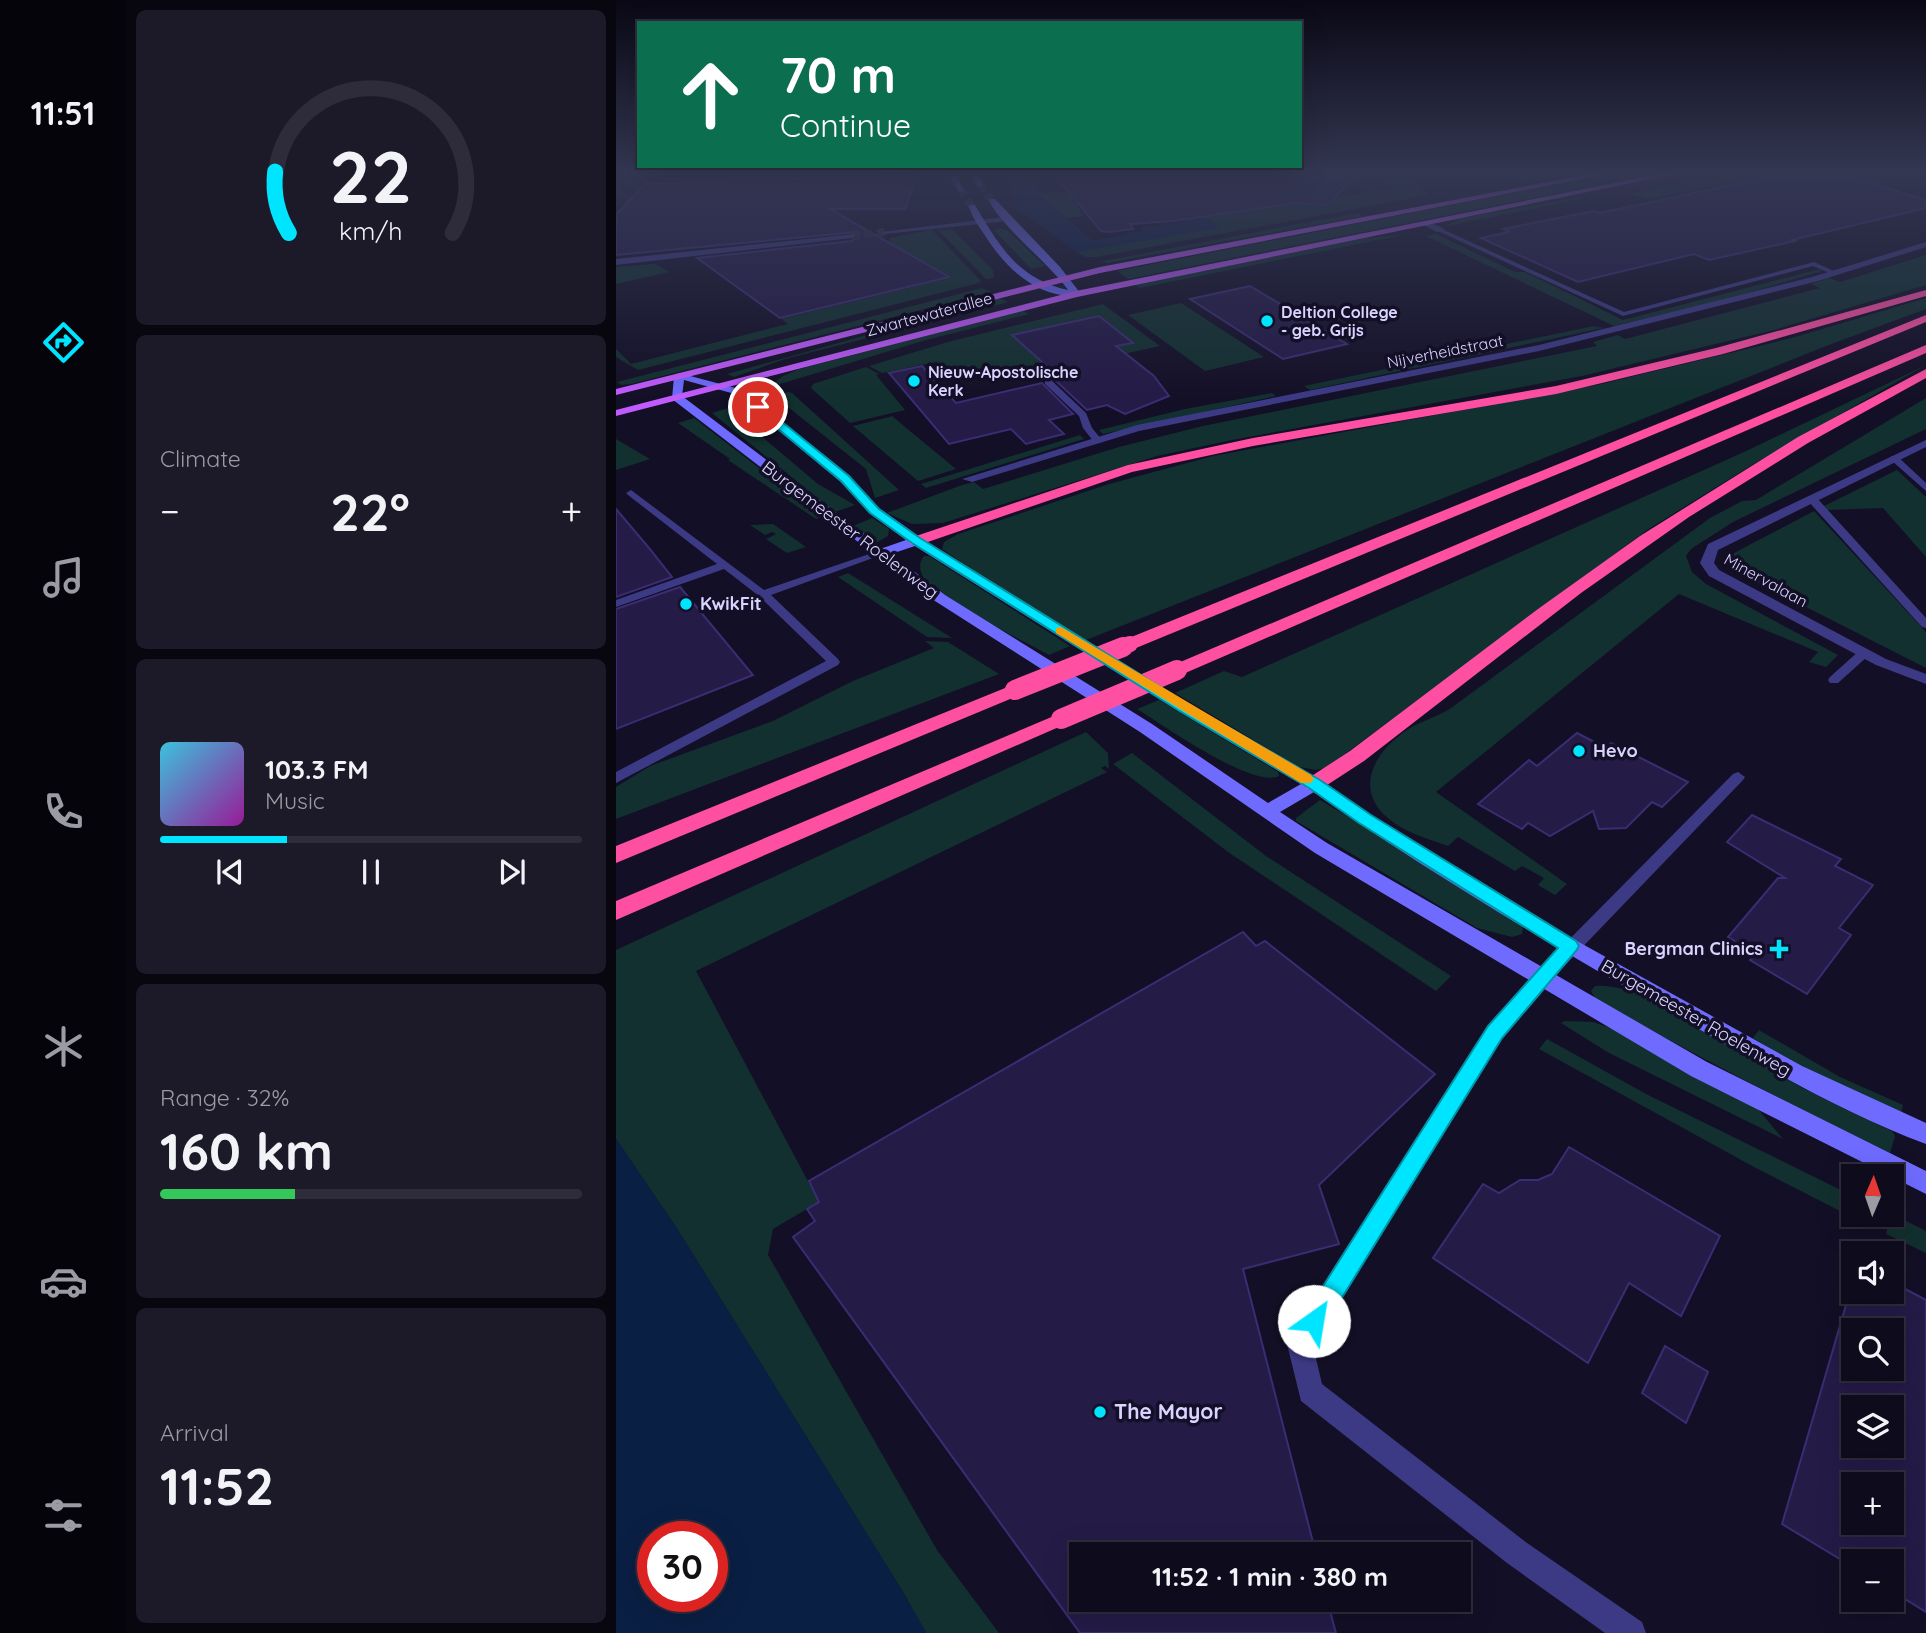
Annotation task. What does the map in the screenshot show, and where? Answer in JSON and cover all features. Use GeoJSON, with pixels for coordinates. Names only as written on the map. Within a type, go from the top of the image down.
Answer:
{"type":"FeatureCollection","features":[{"type":"Feature","properties":{"kind":"highway"},"geometry":{"type":"LineString","coordinates":[[916,541],[1128,469],[1253,442],[1556,390],[1731,348],[1926,293]]}},
{"type":"Feature","properties":{"kind":"highway"},"geometry":{"type":"LineString","coordinates":[[616,855],[1926,318]]}},
{"type":"Feature","properties":{"kind":"highway"},"geometry":{"type":"LineString","coordinates":[[616,911],[1926,349]]}},
{"type":"Feature","properties":{"kind":"highway"},"geometry":{"type":"LineString","coordinates":[[1314,784],[1357,756],[1606,566],[1671,522],[1793,446],[1926,373]]}},
{"type":"Feature","properties":{"kind":"main road"},"geometry":{"type":"LineString","coordinates":[[1000,247],[1018,269],[1038,285],[1076,294]]}},
{"type":"Feature","properties":{"kind":"main road"},"geometry":{"type":"LineString","coordinates":[[1034,247],[1066,278],[1076,294]]}},
{"type":"Feature","properties":{"kind":"main road","name":"Zwartewaterallee"},"geometry":{"type":"LineString","coordinates":[[616,392],[1066,278],[1227,247]]}},
{"type":"Feature","properties":{"kind":"main road","name":"Zwartewaterallee"},"geometry":{"type":"LineString","coordinates":[[616,413],[1076,294],[1307,247]]}},
{"type":"Feature","properties":{"kind":"main road"},"geometry":{"type":"LineString","coordinates":[[676,397],[679,376]]}},
{"type":"Feature","properties":{"kind":"main road","name":"Burgemeester Roelenweg"},"geometry":{"type":"LineString","coordinates":[[679,376],[738,391],[845,479],[874,511],[916,541],[1183,707],[1314,784],[1365,819],[1570,946],[1794,1073],[1926,1134]]}},
{"type":"Feature","properties":{"kind":"main road","name":"Burgemeester Roelenweg"},"geometry":{"type":"LineString","coordinates":[[676,397],[940,598],[1146,728],[1321,848],[1699,1069],[1926,1183]]}},
{"type":"Feature","properties":{"kind":"main road"},"geometry":{"type":"LineString","coordinates":[[879,554],[916,541]]}},
{"type":"Feature","properties":{"kind":"main road"},"geometry":{"type":"LineString","coordinates":[[1268,811],[1314,784]]}},
{"type":"Feature","properties":{"kind":"street"},"geometry":{"type":"LineString","coordinates":[[616,262],[750,247]]}},
{"type":"Feature","properties":{"kind":"street","name":"Nijverheidstraat"},"geometry":{"type":"LineString","coordinates":[[968,479],[1097,440],[1198,415],[1539,348],[1834,273],[1916,247]]}},
{"type":"Feature","properties":{"kind":"street","name":"Minervalaan"},"geometry":{"type":"LineString","coordinates":[[1926,443],[1713,547],[1707,563],[1714,573],[1864,653],[1926,679]]}},
{"type":"Feature","properties":{"kind":"street"},"geometry":{"type":"LineString","coordinates":[[1542,978],[1495,1032],[1300,1344],[1310,1392],[1517,1553],[1631,1633]]}},
{"type":"Feature","properties":{"kind":"lane"},"geometry":{"type":"LineString","coordinates":[[1477,247],[1623,314],[1814,264],[1834,273]]}},
{"type":"Feature","properties":{"kind":"lane"},"geometry":{"type":"LineString","coordinates":[[1048,382],[1083,415],[1097,440]]}},
{"type":"Feature","properties":{"kind":"lane"},"geometry":{"type":"LineString","coordinates":[[1894,458],[1926,488]]}},
{"type":"Feature","properties":{"kind":"lane"},"geometry":{"type":"LineString","coordinates":[[616,778],[834,662],[763,594],[631,493]]}},
{"type":"Feature","properties":{"kind":"lane"},"geometry":{"type":"LineString","coordinates":[[1812,499],[1926,625]]}},
{"type":"Feature","properties":{"kind":"lane"},"geometry":{"type":"LineString","coordinates":[[763,594],[879,554]]}},
{"type":"Feature","properties":{"kind":"lane"},"geometry":{"type":"LineString","coordinates":[[616,604],[725,565]]}},
{"type":"Feature","properties":{"kind":"lane"},"geometry":{"type":"LineString","coordinates":[[1834,680],[1864,653]]}},
{"type":"Feature","properties":{"kind":"lane"},"geometry":{"type":"LineString","coordinates":[[1542,978],[1570,946],[1738,777]]}},
{"type":"Feature","properties":{"kind":"green space"},"geometry":{"type":"Polygon","coordinates":[[[886,247],[949,247],[981,281],[638,370],[616,357],[616,349],[631,364],[788,324],[781,319],[950,278],[919,259],[878,268],[886,247]]]}},
{"type":"Feature","properties":{"kind":"green space"},"geometry":{"type":"Polygon","coordinates":[[[955,247],[970,247],[993,270],[994,278],[986,279],[955,247]]]}},
{"type":"Feature","properties":{"kind":"green space"},"geometry":{"type":"Polygon","coordinates":[[[1010,247],[1025,247],[1045,266],[1031,269],[1010,247]]]}},
{"type":"Feature","properties":{"kind":"green space"},"geometry":{"type":"Polygon","coordinates":[[[1104,247],[1149,247],[1097,257],[1086,257],[1076,252],[1104,247]]]}},
{"type":"Feature","properties":{"kind":"green space"},"geometry":{"type":"Polygon","coordinates":[[[1176,247],[1193,247],[1107,263],[1103,261],[1176,247]]]}},
{"type":"Feature","properties":{"kind":"green space"},"geometry":{"type":"Polygon","coordinates":[[[1238,247],[1287,247],[1128,279],[1117,271],[1238,247]]]}},
{"type":"Feature","properties":{"kind":"green space"},"geometry":{"type":"Polygon","coordinates":[[[1320,247],[1342,247],[1140,288],[1135,285],[1320,247]]]}},
{"type":"Feature","properties":{"kind":"green space"},"geometry":{"type":"Polygon","coordinates":[[[1449,247],[1463,247],[1515,272],[1525,272],[1623,320],[1820,269],[1822,271],[1727,299],[1614,326],[1449,247]]]}},
{"type":"Feature","properties":{"kind":"green space"},"geometry":{"type":"Polygon","coordinates":[[[1926,255],[1926,285],[1774,330],[1582,376],[1157,456],[943,523],[912,524],[887,513],[974,482],[983,489],[1119,447],[1203,426],[1597,346],[1593,342],[1618,335],[1625,339],[1820,288],[1811,284],[1829,278],[1840,282],[1926,255]]]}},
{"type":"Feature","properties":{"kind":"green space"},"geometry":{"type":"Polygon","coordinates":[[[655,264],[669,272],[616,284],[616,267],[655,264]]]}},
{"type":"Feature","properties":{"kind":"green space"},"geometry":{"type":"Polygon","coordinates":[[[982,288],[991,292],[631,384],[621,385],[617,382],[982,288]]]}},
{"type":"Feature","properties":{"kind":"green space"},"geometry":{"type":"Polygon","coordinates":[[[1000,298],[1008,302],[785,359],[734,377],[727,374],[1000,298]]]}},
{"type":"Feature","properties":{"kind":"green space"},"geometry":{"type":"Polygon","coordinates":[[[1926,298],[1926,309],[1086,640],[942,549],[944,542],[958,534],[1109,484],[1213,456],[1597,385],[1792,338],[1926,298]]]}},
{"type":"Feature","properties":{"kind":"green space"},"geometry":{"type":"Polygon","coordinates":[[[1181,303],[1264,357],[1205,371],[1128,315],[1181,303]]]}},
{"type":"Feature","properties":{"kind":"green space"},"geometry":{"type":"Polygon","coordinates":[[[1103,304],[1160,346],[1055,369],[1019,365],[953,379],[936,362],[882,373],[869,366],[948,342],[1103,304]]]}},
{"type":"Feature","properties":{"kind":"green space"},"geometry":{"type":"Polygon","coordinates":[[[1023,311],[1029,314],[926,340],[770,387],[781,377],[799,369],[1023,311]]]}},
{"type":"Feature","properties":{"kind":"green space"},"geometry":{"type":"Polygon","coordinates":[[[1594,326],[1603,328],[1310,390],[1304,386],[1594,326]]]}},
{"type":"Feature","properties":{"kind":"green space"},"geometry":{"type":"Polygon","coordinates":[[[1926,365],[1752,465],[1647,530],[1326,768],[1316,770],[1299,767],[1175,693],[1224,671],[1242,677],[1744,452],[1926,365]]]}},
{"type":"Feature","properties":{"kind":"green space"},"geometry":{"type":"Polygon","coordinates":[[[866,367],[879,374],[876,375],[905,410],[850,423],[811,388],[813,384],[866,367]]]}},
{"type":"Feature","properties":{"kind":"green space"},"geometry":{"type":"Polygon","coordinates":[[[788,392],[899,490],[875,498],[866,469],[774,396],[788,392]]]}},
{"type":"Feature","properties":{"kind":"green space"},"geometry":{"type":"Polygon","coordinates":[[[1272,393],[1276,396],[1103,434],[1099,430],[1185,409],[1272,393]]]}},
{"type":"Feature","properties":{"kind":"green space"},"geometry":{"type":"Polygon","coordinates":[[[1926,398],[1926,429],[1733,522],[1691,549],[1686,556],[1692,572],[1706,584],[1838,655],[1826,667],[1809,662],[1818,652],[1679,594],[1436,792],[1567,884],[1555,895],[1538,885],[1544,878],[1522,866],[1515,871],[1458,837],[1448,846],[1419,836],[1399,826],[1380,811],[1370,786],[1372,774],[1376,762],[1395,739],[1451,708],[1710,518],[1742,501],[1756,500],[1926,398]]]}},
{"type":"Feature","properties":{"kind":"green space"},"geometry":{"type":"Polygon","coordinates":[[[728,408],[818,484],[855,505],[835,512],[712,413],[728,408]]]}},
{"type":"Feature","properties":{"kind":"green space"},"geometry":{"type":"Polygon","coordinates":[[[893,416],[956,469],[918,481],[853,426],[893,416]]]}},
{"type":"Feature","properties":{"kind":"green space"},"geometry":{"type":"Polygon","coordinates":[[[694,418],[823,517],[816,519],[678,423],[694,418]]]}},
{"type":"Feature","properties":{"kind":"green space"},"geometry":{"type":"Polygon","coordinates":[[[1080,435],[1084,439],[926,488],[921,484],[1080,435]]]}},
{"type":"Feature","properties":{"kind":"green space"},"geometry":{"type":"Polygon","coordinates":[[[616,439],[650,459],[616,470],[616,439]]]}},
{"type":"Feature","properties":{"kind":"green space"},"geometry":{"type":"Polygon","coordinates":[[[1897,470],[1926,497],[1926,557],[1883,508],[1827,510],[1824,506],[1897,470]]]}},
{"type":"Feature","properties":{"kind":"green space"},"geometry":{"type":"Polygon","coordinates":[[[1814,511],[1926,632],[1926,668],[1736,569],[1731,560],[1734,553],[1814,511]]]}},
{"type":"Feature","properties":{"kind":"green space"},"geometry":{"type":"Polygon","coordinates":[[[872,518],[889,529],[888,536],[876,543],[853,526],[872,518]]]}},
{"type":"Feature","properties":{"kind":"green space"},"geometry":{"type":"Polygon","coordinates":[[[773,524],[806,547],[787,553],[766,539],[776,534],[772,532],[765,535],[750,525],[773,524]]]}},
{"type":"Feature","properties":{"kind":"green space"},"geometry":{"type":"Polygon","coordinates":[[[924,556],[929,556],[1070,646],[1049,655],[944,596],[923,577],[920,566],[924,556]]]}},
{"type":"Feature","properties":{"kind":"green space"},"geometry":{"type":"Polygon","coordinates":[[[848,573],[952,638],[927,637],[838,577],[848,573]]]}},
{"type":"Feature","properties":{"kind":"green space"},"geometry":{"type":"Polygon","coordinates":[[[925,641],[948,642],[999,674],[616,819],[616,787],[650,766],[773,721],[853,681],[934,648],[925,641]]]}},
{"type":"Feature","properties":{"kind":"green space"},"geometry":{"type":"Polygon","coordinates":[[[1159,700],[1278,772],[1279,776],[1266,778],[1230,765],[1186,741],[1137,709],[1159,700]]]}},
{"type":"Feature","properties":{"kind":"green space"},"geometry":{"type":"Polygon","coordinates":[[[1086,732],[1108,753],[1109,769],[1105,766],[1101,768],[1107,772],[696,971],[819,1202],[773,1229],[768,1255],[937,1550],[999,1633],[926,1633],[676,1227],[616,1139],[616,950],[1086,732]]]}},
{"type":"Feature","properties":{"kind":"green space"},"geometry":{"type":"Polygon","coordinates":[[[1132,753],[1266,856],[1451,976],[1436,991],[1228,852],[1113,764],[1132,753]]]}},
{"type":"Feature","properties":{"kind":"green space"},"geometry":{"type":"Polygon","coordinates":[[[1320,800],[1508,912],[1523,926],[1522,934],[1512,937],[1477,928],[1296,821],[1296,818],[1320,800]]]}},
{"type":"Feature","properties":{"kind":"green space"},"geometry":{"type":"Polygon","coordinates":[[[1595,986],[1615,987],[1660,1004],[1782,1077],[1892,1131],[1895,1136],[1890,1153],[1631,1019],[1595,998],[1591,991],[1595,986]]]}},
{"type":"Feature","properties":{"kind":"green space"},"geometry":{"type":"Polygon","coordinates":[[[1593,1022],[1611,1028],[1757,1108],[1783,1139],[1609,1053],[1561,1023],[1593,1022]]]}},
{"type":"Feature","properties":{"kind":"green space"},"geometry":{"type":"Polygon","coordinates":[[[1759,1030],[1840,1077],[1903,1105],[1901,1113],[1796,1064],[1753,1038],[1759,1030]]]}},
{"type":"Feature","properties":{"kind":"green space"},"geometry":{"type":"Polygon","coordinates":[[[1547,1039],[1648,1095],[1841,1190],[1841,1212],[1754,1167],[1539,1049],[1547,1039]]]}},
{"type":"Feature","properties":{"kind":"green space"},"geometry":{"type":"Polygon","coordinates":[[[1904,1220],[1926,1231],[1926,1253],[1904,1241],[1886,1234],[1888,1227],[1904,1227],[1904,1220]]]}},
{"type":"Feature","properties":{"kind":"water"},"geometry":{"type":"Polygon","coordinates":[[[1070,247],[1105,247],[1076,252],[1070,247]]]}},
{"type":"Feature","properties":{"kind":"water"},"geometry":{"type":"Polygon","coordinates":[[[616,1139],[676,1227],[926,1633],[616,1633],[616,1139]]]}},
{"type":"Feature","properties":{"kind":"building"},"geometry":{"type":"Polygon","coordinates":[[[616,247],[698,247],[616,255],[616,247]]]}},
{"type":"Feature","properties":{"kind":"building"},"geometry":{"type":"Polygon","coordinates":[[[795,247],[897,247],[949,277],[780,318],[697,258],[795,247]]]}},
{"type":"Feature","properties":{"kind":"building"},"geometry":{"type":"Polygon","coordinates":[[[1501,247],[1767,247],[1709,260],[1694,254],[1578,282],[1501,247]]]}},
{"type":"Feature","properties":{"kind":"building","name":"Deltion College - geb. Grijs"},"geometry":{"type":"Polygon","coordinates":[[[1250,286],[1347,344],[1283,359],[1190,299],[1250,286]]]}},
{"type":"Feature","properties":{"kind":"building"},"geometry":{"type":"Polygon","coordinates":[[[1099,316],[1133,343],[1116,346],[1154,376],[1169,396],[1125,414],[1107,405],[1087,410],[1055,380],[1061,379],[1012,335],[1099,316]]]}},
{"type":"Feature","properties":{"kind":"building"},"geometry":{"type":"Polygon","coordinates":[[[922,366],[956,403],[1042,383],[1073,414],[1049,420],[1064,434],[1026,444],[1011,429],[949,444],[889,373],[922,366]]]}},
{"type":"Feature","properties":{"kind":"building"},"geometry":{"type":"Polygon","coordinates":[[[616,509],[649,548],[672,577],[616,597],[616,509]]]}},
{"type":"Feature","properties":{"kind":"building"},"geometry":{"type":"Polygon","coordinates":[[[680,587],[753,675],[616,729],[616,609],[680,587]]]}},
{"type":"Feature","properties":{"kind":"building"},"geometry":{"type":"Polygon","coordinates":[[[1577,733],[1606,748],[1611,743],[1688,782],[1662,807],[1652,802],[1626,828],[1599,829],[1593,811],[1550,836],[1528,823],[1522,829],[1478,804],[1529,760],[1537,766],[1577,733]]]}},
{"type":"Feature","properties":{"kind":"building"},"geometry":{"type":"Polygon","coordinates":[[[1752,815],[1841,859],[1835,866],[1873,885],[1839,928],[1851,935],[1807,994],[1750,960],[1756,954],[1728,937],[1778,878],[1785,878],[1727,842],[1752,815]]]}},
{"type":"Feature","properties":{"kind":"building","name":"The Mayor"},"geometry":{"type":"Polygon","coordinates":[[[1243,932],[1256,946],[1265,941],[1435,1074],[1319,1185],[1339,1244],[1243,1269],[1313,1542],[1069,1542],[1069,1612],[1330,1612],[1336,1633],[1080,1633],[793,1237],[815,1221],[807,1209],[819,1202],[809,1181],[1243,932]]]}},
{"type":"Feature","properties":{"kind":"building"},"geometry":{"type":"Polygon","coordinates":[[[1569,1147],[1720,1236],[1681,1316],[1629,1283],[1588,1363],[1433,1258],[1483,1184],[1499,1193],[1520,1180],[1538,1180],[1552,1174],[1569,1147]]]}},
{"type":"Feature","properties":{"kind":"building"},"geometry":{"type":"Polygon","coordinates":[[[1904,1288],[1926,1300],[1926,1612],[1904,1598],[1904,1549],[1841,1549],[1841,1560],[1782,1524],[1841,1322],[1841,1381],[1904,1381],[1904,1318],[1842,1318],[1846,1304],[1904,1304],[1904,1288]]]}},
{"type":"Feature","properties":{"kind":"building"},"geometry":{"type":"Polygon","coordinates":[[[1665,1346],[1708,1372],[1686,1423],[1642,1393],[1665,1346]]]}},
{"type":"Feature","properties":{"kind":"slow traffic"},"geometry":{"type":"LineString","coordinates":[[1061,631],[1306,779]]}},
{"type":"Feature","properties":{"kind":"place","name":"Deltion College - geb. Grijs"},"geometry":{"type":"Point","coordinates":[1267,321]}},
{"type":"Feature","properties":{"kind":"place","name":"Nieuw-Apostolische Kerk"},"geometry":{"type":"Point","coordinates":[914,381]}},
{"type":"Feature","properties":{"kind":"place","name":"KwikFit"},"geometry":{"type":"Point","coordinates":[686,604]}},
{"type":"Feature","properties":{"kind":"place","name":"Hevo"},"geometry":{"type":"Point","coordinates":[1579,751]}},
{"type":"Feature","properties":{"kind":"place","name":"Bergman Clinics"},"geometry":{"type":"Point","coordinates":[1779,949]}},
{"type":"Feature","properties":{"kind":"place","name":"The Mayor"},"geometry":{"type":"Point","coordinates":[1100,1412]}},
{"type":"Feature","properties":{"kind":"route"},"geometry":{"type":"LineString","coordinates":[[758,407],[845,479],[874,511],[916,541],[1183,707],[1314,784],[1365,819],[1570,946],[1495,1032],[1314,1321]]}}]}
